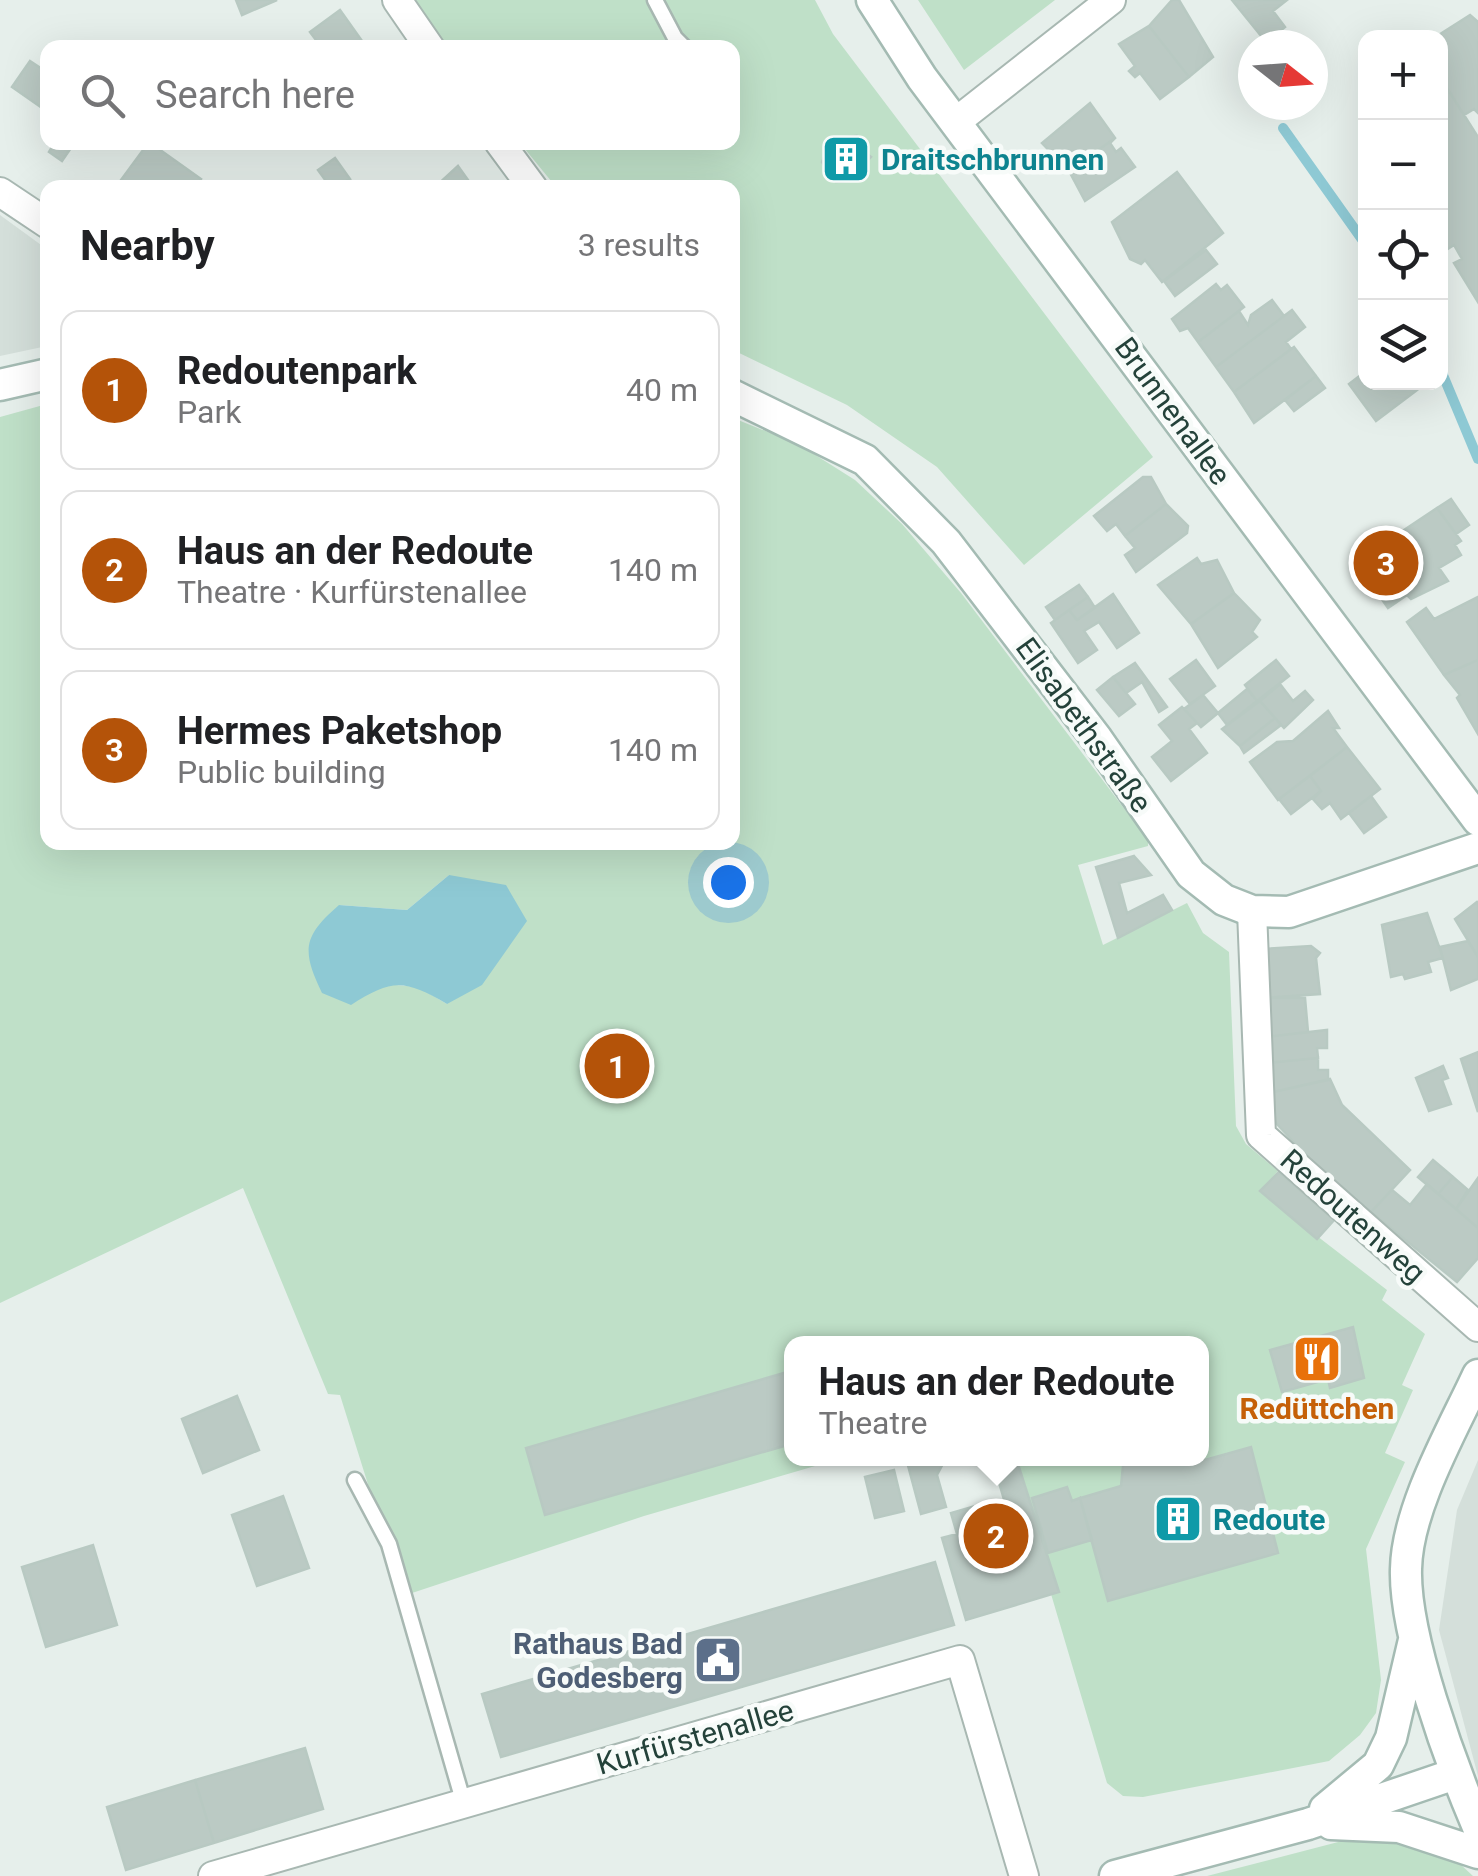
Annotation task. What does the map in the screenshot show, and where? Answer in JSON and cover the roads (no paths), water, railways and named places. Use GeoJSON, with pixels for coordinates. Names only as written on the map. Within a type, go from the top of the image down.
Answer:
{"type":"FeatureCollection","features":[{"type":"Feature","properties":{"kind":"street"},"geometry":{"type":"LineString","coordinates":[[397,0],[424,40]]}},
{"type":"Feature","properties":{"kind":"street","name":"Brunnenallee"},"geometry":{"type":"LineString","coordinates":[[872,0],[957,122],[1478,820]]}},
{"type":"Feature","properties":{"kind":"street"},"geometry":{"type":"LineString","coordinates":[[957,122],[1111,0]]}},
{"type":"Feature","properties":{"kind":"street"},"geometry":{"type":"LineString","coordinates":[[506,150],[528,180]]}},
{"type":"Feature","properties":{"kind":"street"},"geometry":{"type":"LineString","coordinates":[[0,192],[40,219]]}},
{"type":"Feature","properties":{"kind":"street"},"geometry":{"type":"LineString","coordinates":[[0,385],[40,376]]}},
{"type":"Feature","properties":{"kind":"street","name":"Elisabethstraße"},"geometry":{"type":"LineString","coordinates":[[740,400],[864,460],[966,565],[1097,739],[1191,874],[1224,900],[1252,911]]}},
{"type":"Feature","properties":{"kind":"street"},"geometry":{"type":"LineString","coordinates":[[1252,911],[1289,912],[1478,848]]}},
{"type":"Feature","properties":{"kind":"street","name":"Redoutenweg"},"geometry":{"type":"LineString","coordinates":[[1252,911],[1261,1134],[1478,1327]]}},
{"type":"Feature","properties":{"kind":"street"},"geometry":{"type":"LineString","coordinates":[[1478,1375],[1429,1486],[1406,1568],[1415,1635],[1455,1774],[1478,1827]]}},
{"type":"Feature","properties":{"kind":"street"},"geometry":{"type":"LineString","coordinates":[[1308,1824],[1378,1764],[1391,1738],[1415,1635]]}},
{"type":"Feature","properties":{"kind":"street","name":"Kurfürstenallee"},"geometry":{"type":"LineString","coordinates":[[213,1876],[960,1660],[1024,1876]]}},
{"type":"Feature","properties":{"kind":"street"},"geometry":{"type":"LineString","coordinates":[[1115,1876],[1308,1824],[1455,1774]]}},
{"type":"Feature","properties":{"kind":"street"},"geometry":{"type":"LineString","coordinates":[[1308,1824],[1399,1827],[1478,1853]]}},
{"type":"Feature","properties":{"kind":"lane"},"geometry":{"type":"LineString","coordinates":[[655,0],[668,28],[679,40]]}},
{"type":"Feature","properties":{"kind":"lane"},"geometry":{"type":"LineString","coordinates":[[355,1480],[389,1544],[464,1804]]}},
{"type":"Feature","properties":{"kind":"water"},"geometry":{"type":"Polygon","coordinates":[[[449,875],[506,885],[527,921],[482,985],[447,1004],[420,990],[398,985],[377,990],[351,1005],[322,993],[311,966],[309,945],[327,916],[339,905],[407,910],[449,875]]]}},
{"type":"Feature","properties":{"kind":"waterway"},"geometry":{"type":"LineString","coordinates":[[1283,128],[1358,234]]}},
{"type":"Feature","properties":{"kind":"waterway"},"geometry":{"type":"LineString","coordinates":[[1448,387],[1478,459]]}},
{"type":"Feature","properties":{"kind":"place","name":"Draitschbrunnen"},"geometry":{"type":"Point","coordinates":[846,159]}},
{"type":"Feature","properties":{"kind":"place","name":"Hermes Paketshop"},"geometry":{"type":"Point","coordinates":[1386,563]}},
{"type":"Feature","properties":{"kind":"place","name":"Redoutenpark"},"geometry":{"type":"Point","coordinates":[617,1066]}},
{"type":"Feature","properties":{"kind":"place","name":"Redüttchen"},"geometry":{"type":"Point","coordinates":[1317,1359]}},
{"type":"Feature","properties":{"kind":"place","name":"Redoute"},"geometry":{"type":"Point","coordinates":[1178,1519]}},
{"type":"Feature","properties":{"kind":"place","name":"Haus an der Redoute"},"geometry":{"type":"Point","coordinates":[996,1536]}},
{"type":"Feature","properties":{"kind":"place","name":"Rathaus Bad Godesberg"},"geometry":{"type":"Point","coordinates":[718,1660]}}]}
